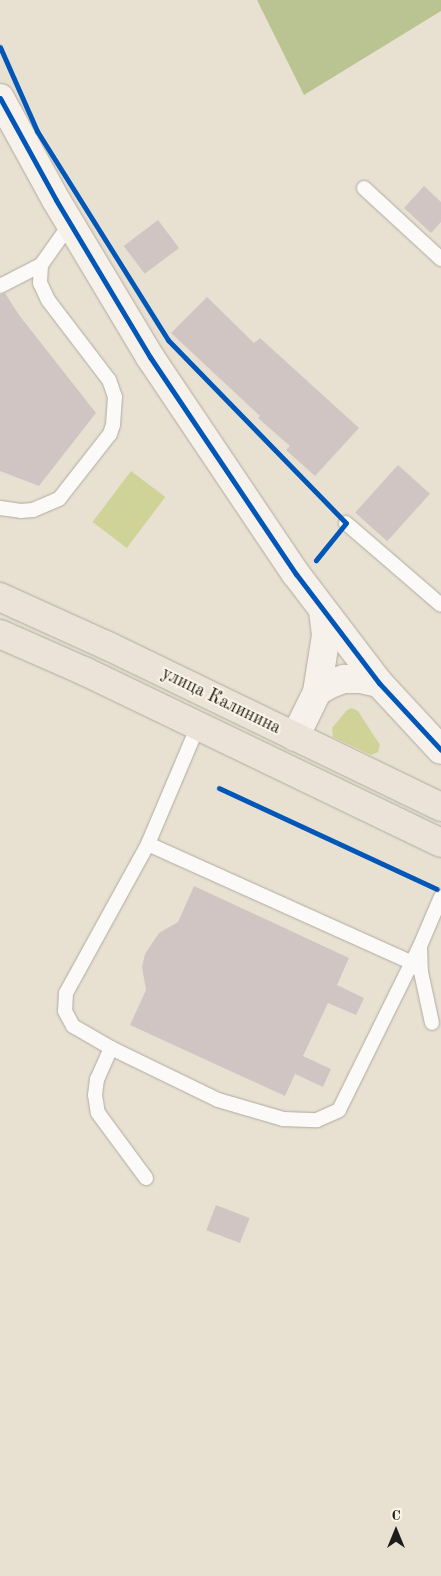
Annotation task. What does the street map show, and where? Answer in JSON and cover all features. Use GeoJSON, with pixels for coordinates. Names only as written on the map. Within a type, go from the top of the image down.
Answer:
{"type":"FeatureCollection","features":[{"type":"Feature","properties":{"kind":"main road","name":"улица Калинина"},"geometry":{"type":"LineString","coordinates":[[0,597],[106,645],[441,807]]}},
{"type":"Feature","properties":{"kind":"main road","name":"улица Калинина"},"geometry":{"type":"LineString","coordinates":[[0,634],[84,671],[441,843]]}},
{"type":"Feature","properties":{"kind":"main road"},"geometry":{"type":"LineString","coordinates":[[282,767],[295,737]]}},
{"type":"Feature","properties":{"kind":"street"},"geometry":{"type":"LineString","coordinates":[[0,98],[70,224],[150,357],[322,611],[379,683],[441,750]]}},
{"type":"Feature","properties":{"kind":"street"},"geometry":{"type":"LineString","coordinates":[[295,737],[317,692],[326,635],[322,611]]}},
{"type":"Feature","properties":{"kind":"street"},"geometry":{"type":"LineString","coordinates":[[317,692],[330,684],[344,679],[360,679],[379,683]]}},
{"type":"Feature","properties":{"kind":"lane"},"geometry":{"type":"LineString","coordinates":[[364,188],[441,259]]}},
{"type":"Feature","properties":{"kind":"lane"},"geometry":{"type":"LineString","coordinates":[[0,286],[41,266],[70,224]]}},
{"type":"Feature","properties":{"kind":"lane"},"geometry":{"type":"LineString","coordinates":[[0,508],[21,512],[33,510],[59,499],[110,434],[115,416],[115,397],[110,380],[48,300],[40,283],[41,266]]}},
{"type":"Feature","properties":{"kind":"lane"},"geometry":{"type":"LineString","coordinates":[[346,523],[441,605]]}},
{"type":"Feature","properties":{"kind":"lane"},"geometry":{"type":"LineString","coordinates":[[198,726],[148,844],[66,993],[64,1010],[73,1026],[111,1048],[218,1100],[283,1119],[317,1120],[340,1110],[420,946],[441,897]]}},
{"type":"Feature","properties":{"kind":"lane"},"geometry":{"type":"LineString","coordinates":[[148,844],[411,962]]}},
{"type":"Feature","properties":{"kind":"lane"},"geometry":{"type":"LineString","coordinates":[[420,946],[421,972],[432,1023]]}},
{"type":"Feature","properties":{"kind":"lane"},"geometry":{"type":"LineString","coordinates":[[111,1048],[97,1079],[95,1095],[98,1113],[146,1178]]}},
{"type":"Feature","properties":{"kind":"green space"},"geometry":{"type":"Polygon","coordinates":[[[257,0],[441,0],[441,11],[304,95],[257,0]]]}},
{"type":"Feature","properties":{"kind":"green space"},"geometry":{"type":"Polygon","coordinates":[[[131,471],[165,497],[127,548],[92,522],[131,471]]]}},
{"type":"Feature","properties":{"kind":"green space"},"geometry":{"type":"Polygon","coordinates":[[[352,708],[358,711],[380,745],[378,752],[371,755],[333,737],[332,728],[347,710],[352,708]]]}},
{"type":"Feature","properties":{"kind":"building"},"geometry":{"type":"Polygon","coordinates":[[[424,186],[441,202],[441,222],[431,233],[404,208],[424,186]]]}},
{"type":"Feature","properties":{"kind":"building"},"geometry":{"type":"Polygon","coordinates":[[[158,220],[179,248],[145,274],[124,246],[158,220]]]}},
{"type":"Feature","properties":{"kind":"building"},"geometry":{"type":"Polygon","coordinates":[[[5,293],[19,315],[96,413],[39,486],[0,471],[0,295],[5,293]]]}},
{"type":"Feature","properties":{"kind":"building"},"geometry":{"type":"Polygon","coordinates":[[[207,297],[254,343],[260,338],[359,428],[315,476],[286,450],[290,446],[258,418],[260,416],[171,333],[207,297]]]}},
{"type":"Feature","properties":{"kind":"building"},"geometry":{"type":"Polygon","coordinates":[[[398,465],[430,494],[387,541],[355,513],[398,465]]]}},
{"type":"Feature","properties":{"kind":"building"},"geometry":{"type":"Polygon","coordinates":[[[194,886],[349,958],[337,985],[364,998],[356,1015],[328,1003],[303,1056],[331,1069],[323,1087],[295,1074],[285,1096],[130,1025],[146,990],[142,967],[145,954],[159,933],[178,922],[194,886]]]}},
{"type":"Feature","properties":{"kind":"building"},"geometry":{"type":"Polygon","coordinates":[[[216,1205],[250,1218],[240,1243],[206,1230],[216,1205]]]}},
{"type":"Feature","properties":{"kind":"cycle path"},"geometry":{"type":"LineString","coordinates":[[0,47],[37,131],[168,340],[346,523],[316,560]]}},
{"type":"Feature","properties":{"kind":"cycle path"},"geometry":{"type":"LineString","coordinates":[[0,98],[56,200],[150,357],[296,574],[379,683],[441,750]]}},
{"type":"Feature","properties":{"kind":"cycle path"},"geometry":{"type":"LineString","coordinates":[[219,788],[437,889]]}}]}
